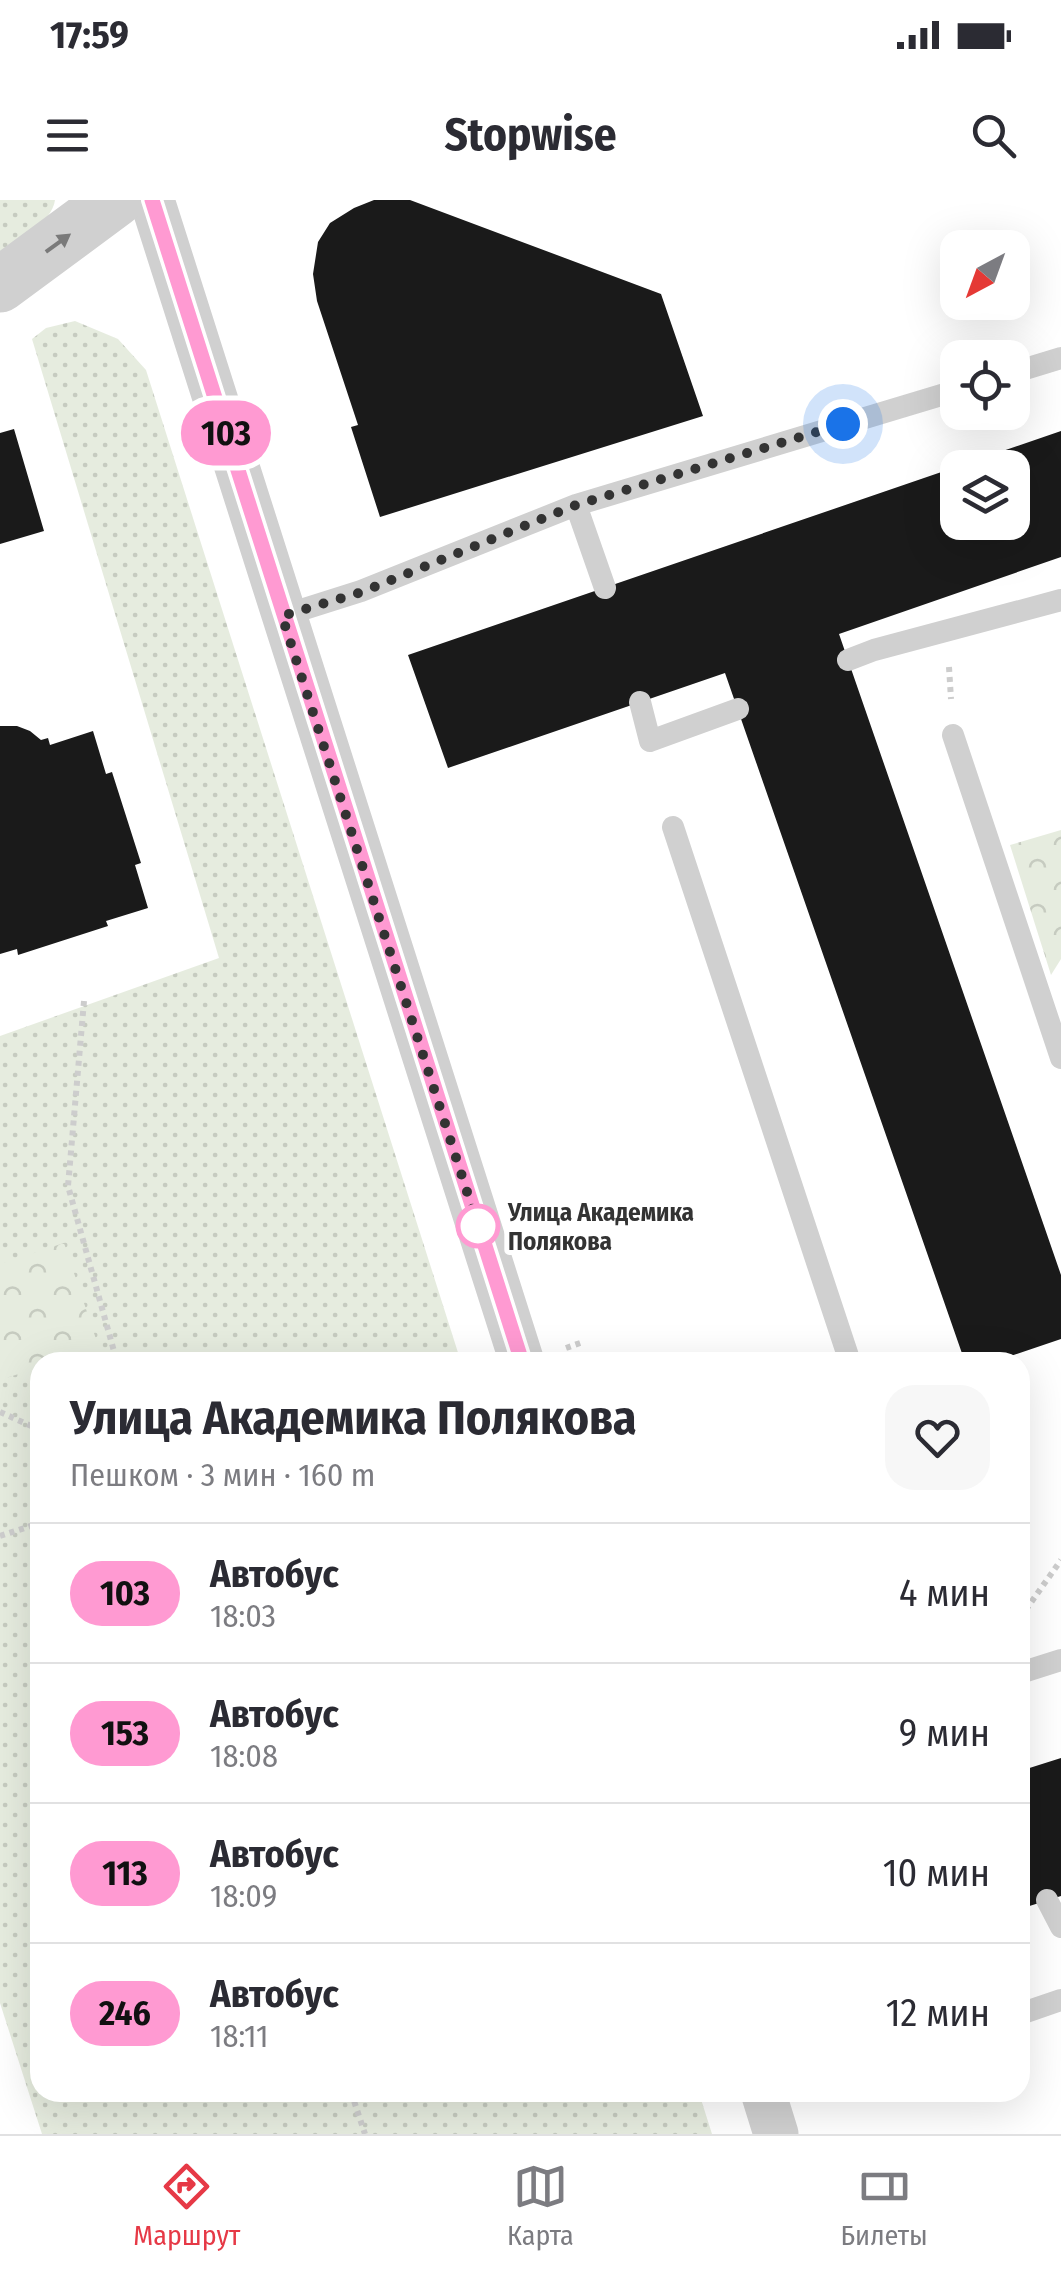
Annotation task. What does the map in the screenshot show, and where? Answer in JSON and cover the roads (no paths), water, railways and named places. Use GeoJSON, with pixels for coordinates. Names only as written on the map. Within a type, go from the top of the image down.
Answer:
{"type":"FeatureCollection","features":[{"type":"Feature","properties":{"kind":"street"},"geometry":{"type":"LineString","coordinates":[[0,285],[115,200]]}},
{"type":"Feature","properties":{"kind":"street"},"geometry":{"type":"LineString","coordinates":[[152,200],[519,1352]]}},
{"type":"Feature","properties":{"kind":"lane"},"geometry":{"type":"LineString","coordinates":[[1030,367],[1061,358]]}},
{"type":"Feature","properties":{"kind":"lane"},"geometry":{"type":"LineString","coordinates":[[282,616],[362,592],[576,505],[940,395]]}},
{"type":"Feature","properties":{"kind":"lane"},"geometry":{"type":"LineString","coordinates":[[576,505],[604,588]]}},
{"type":"Feature","properties":{"kind":"lane"},"geometry":{"type":"LineString","coordinates":[[848,660],[1061,600]]}},
{"type":"Feature","properties":{"kind":"lane"},"geometry":{"type":"LineString","coordinates":[[640,702],[650,741],[738,709]]}},
{"type":"Feature","properties":{"kind":"lane"},"geometry":{"type":"LineString","coordinates":[[953,735],[1061,1058]]}},
{"type":"Feature","properties":{"kind":"lane"},"geometry":{"type":"LineString","coordinates":[[673,827],[847,1352]]}},
{"type":"Feature","properties":{"kind":"lane"},"geometry":{"type":"LineString","coordinates":[[1030,1670],[1061,1660]]}},
{"type":"Feature","properties":{"kind":"lane"},"geometry":{"type":"LineString","coordinates":[[1047,1900],[1061,1927]]}},
{"type":"Feature","properties":{"kind":"lane"},"geometry":{"type":"LineString","coordinates":[[1030,2011],[1061,2000]]}},
{"type":"Feature","properties":{"kind":"place","name":"Улица Академика Полякова"},"geometry":{"type":"Point","coordinates":[478,1226]}}]}
